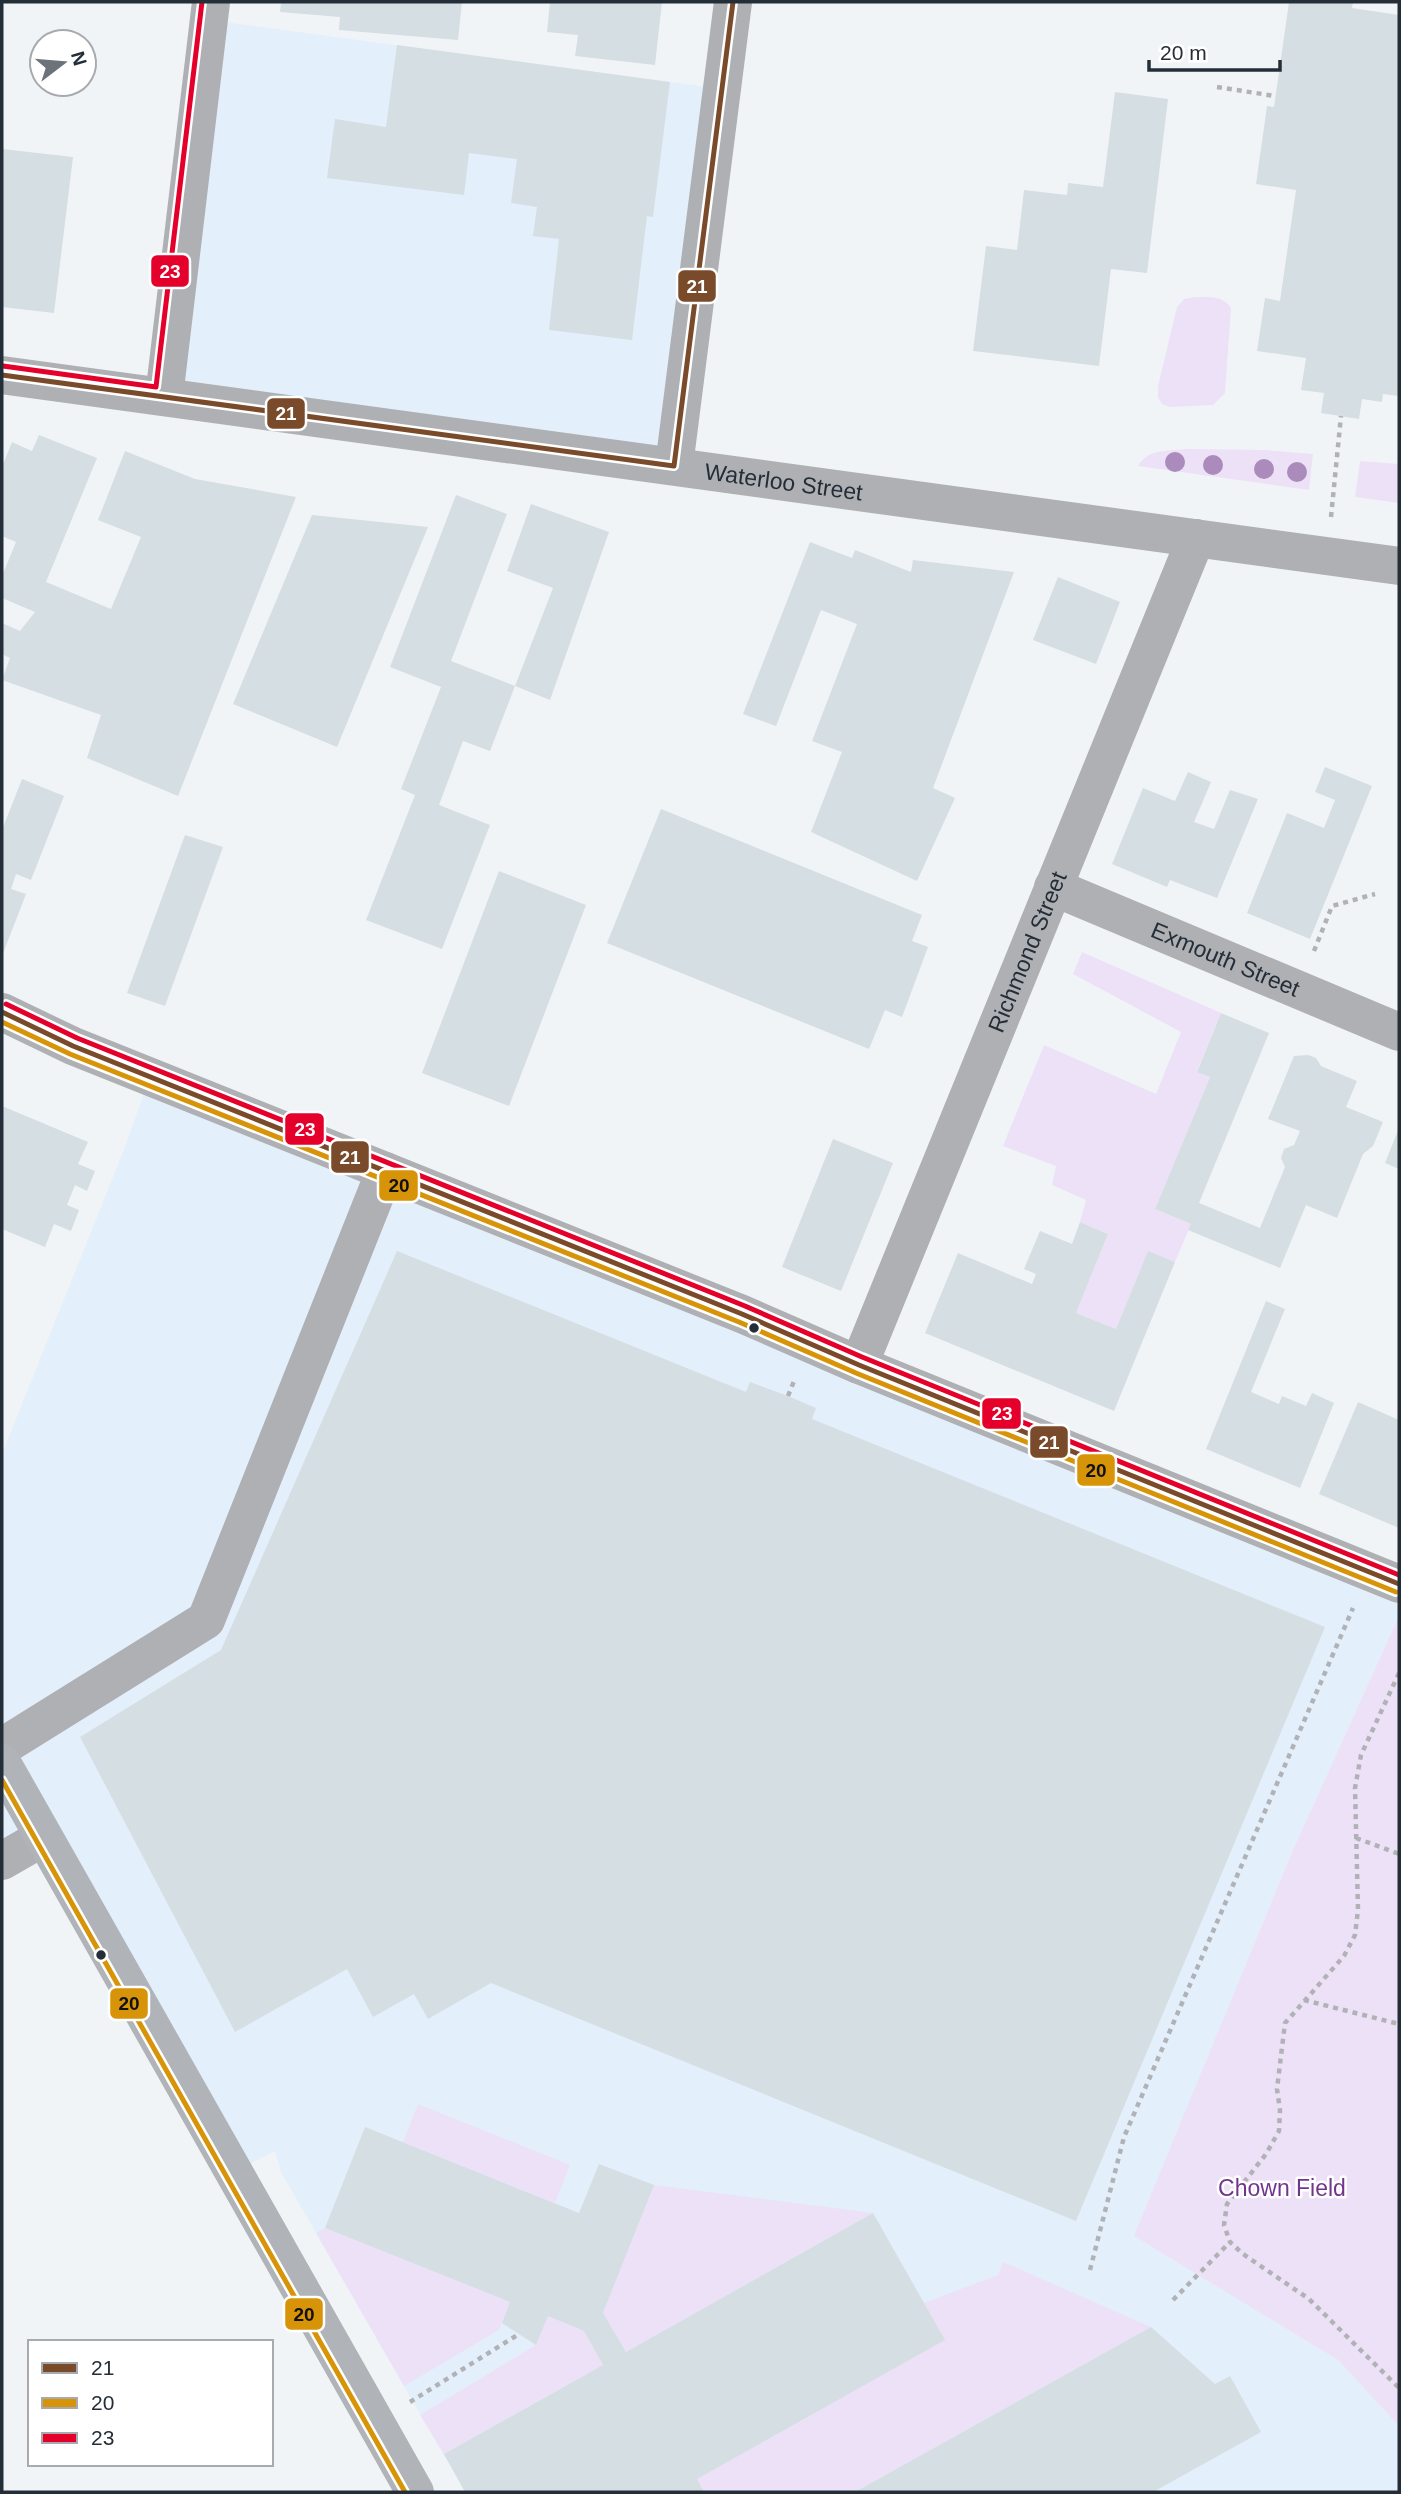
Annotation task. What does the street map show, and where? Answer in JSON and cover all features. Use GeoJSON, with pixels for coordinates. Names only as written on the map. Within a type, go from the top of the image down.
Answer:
{"type":"FeatureCollection","features":[{"type":"Feature","properties":{"kind":"main road"},"geometry":{"type":"LineString","coordinates":[[2,1763],[42,1838],[415,2492]]}},
{"type":"Feature","properties":{"kind":"street"},"geometry":{"type":"LineString","coordinates":[[164,397],[211,2]]}},
{"type":"Feature","properties":{"kind":"street"},"geometry":{"type":"LineString","coordinates":[[674,466],[733,2]]}},
{"type":"Feature","properties":{"kind":"street","name":"Waterloo Street"},"geometry":{"type":"LineString","coordinates":[[2,375],[1399,566]]}},
{"type":"Feature","properties":{"kind":"street","name":"Richmond Street"},"geometry":{"type":"LineString","coordinates":[[859,1365],[1196,538]]}},
{"type":"Feature","properties":{"kind":"street","name":"Exmouth Street"},"geometry":{"type":"LineString","coordinates":[[1053,887],[1399,1032]]}},
{"type":"Feature","properties":{"kind":"street"},"geometry":{"type":"LineString","coordinates":[[2,1013],[73,1046],[742,1314],[859,1365],[1384,1578]]}},
{"type":"Feature","properties":{"kind":"street"},"geometry":{"type":"LineString","coordinates":[[2,1747],[206,1620],[385,1171]]}},
{"type":"Feature","properties":{"kind":"street"},"geometry":{"type":"LineString","coordinates":[[2,1861],[42,1838]]}},
{"type":"Feature","properties":{"kind":"path"},"geometry":{"type":"LineString","coordinates":[[1217,87],[1275,96]]}},
{"type":"Feature","properties":{"kind":"path"},"geometry":{"type":"LineString","coordinates":[[1333,494],[1341,416]]}},
{"type":"Feature","properties":{"kind":"path"},"geometry":{"type":"LineString","coordinates":[[1300,990],[1332,905],[1375,894]]}},
{"type":"Feature","properties":{"kind":"path"},"geometry":{"type":"LineString","coordinates":[[1090,2270],[1124,2137],[1384,1578]]}},
{"type":"Feature","properties":{"kind":"path"},"geometry":{"type":"LineString","coordinates":[[1399,1673],[1362,1755],[1355,1788],[1358,1910],[1355,1935],[1344,1956],[1285,2023],[1277,2089],[1279,2131],[1266,2154],[1227,2203],[1224,2225],[1230,2242],[1242,2254],[1309,2300],[1399,2388]]}},
{"type":"Feature","properties":{"kind":"path"},"geometry":{"type":"LineString","coordinates":[[1356,1838],[1399,1854]]}},
{"type":"Feature","properties":{"kind":"path"},"geometry":{"type":"LineString","coordinates":[[1304,2000],[1399,2024]]}},
{"type":"Feature","properties":{"kind":"path"},"geometry":{"type":"LineString","coordinates":[[1173,2300],[1230,2242]]}},
{"type":"Feature","properties":{"kind":"path"},"geometry":{"type":"LineString","coordinates":[[375,2423],[519,2334]]}},
{"type":"Feature","properties":{"kind":"shaded area"},"geometry":{"type":"Polygon","coordinates":[[[209,20],[722,89],[674,466],[164,397],[209,20]]]}},
{"type":"Feature","properties":{"kind":"shaded area"},"geometry":{"type":"Polygon","coordinates":[[[150,1076],[1399,1584],[1399,1616],[1293,1850],[1135,2236],[1338,2360],[1399,2426],[1399,2492],[465,2492],[281,2172],[275,2151],[232,2173],[43,1839],[2,1861],[2,1454],[125,1147],[150,1076]]]}},
{"type":"Feature","properties":{"kind":"green space"},"geometry":{"type":"Polygon","coordinates":[[[1184,299],[1220,299],[1231,308],[1225,393],[1213,405],[1170,407],[1162,404],[1158,397],[1158,386],[1177,307],[1184,299]]]}},
{"type":"Feature","properties":{"kind":"green space"},"geometry":{"type":"Polygon","coordinates":[[[1188,449],[1313,454],[1309,490],[1138,466],[1153,453],[1188,449]]]}},
{"type":"Feature","properties":{"kind":"green space"},"geometry":{"type":"Polygon","coordinates":[[[1360,461],[1399,464],[1399,503],[1355,497],[1360,461]]]}},
{"type":"Feature","properties":{"kind":"green space"},"geometry":{"type":"Polygon","coordinates":[[[1082,952],[1221,1013],[1197,1071],[1210,1077],[1155,1209],[1191,1224],[1175,1262],[1148,1252],[1116,1329],[1076,1313],[1108,1234],[1080,1222],[1086,1200],[1052,1185],[1056,1166],[1003,1146],[1044,1045],[1156,1094],[1181,1032],[1073,974],[1082,952]]]}},
{"type":"Feature","properties":{"kind":"green space","name":"Chown Field"},"geometry":{"type":"Polygon","coordinates":[[[1399,1616],[1399,2426],[1338,2360],[1134,2236],[1293,1850],[1399,1616]]]}},
{"type":"Feature","properties":{"kind":"green space"},"geometry":{"type":"Polygon","coordinates":[[[418,2104],[570,2165],[555,2203],[403,2142],[418,2104]]]}},
{"type":"Feature","properties":{"kind":"green space"},"geometry":{"type":"Polygon","coordinates":[[[654,2185],[873,2213],[626,2352],[603,2313],[654,2185]]]}},
{"type":"Feature","properties":{"kind":"green space"},"geometry":{"type":"Polygon","coordinates":[[[325,2228],[510,2302],[499,2330],[404,2386],[316,2233],[325,2228]]]}},
{"type":"Feature","properties":{"kind":"green space"},"geometry":{"type":"Polygon","coordinates":[[[1003,2262],[1151,2327],[855,2492],[704,2492],[697,2479],[944,2340],[924,2303],[998,2275],[1003,2262]]]}},
{"type":"Feature","properties":{"kind":"green space"},"geometry":{"type":"Polygon","coordinates":[[[548,2316],[584,2331],[603,2365],[444,2454],[420,2415],[536,2345],[548,2316]]]}},
{"type":"Feature","properties":{"kind":"building"},"geometry":{"type":"Polygon","coordinates":[[[281,2],[462,2],[458,40],[339,30],[340,17],[280,12],[281,2]]]}},
{"type":"Feature","properties":{"kind":"building"},"geometry":{"type":"Polygon","coordinates":[[[550,2],[662,2],[655,65],[575,56],[578,35],[547,32],[550,2]]]}},
{"type":"Feature","properties":{"kind":"building"},"geometry":{"type":"Polygon","coordinates":[[[1289,2],[1353,2],[1352,8],[1399,15],[1399,396],[1383,394],[1382,402],[1362,399],[1359,419],[1321,413],[1324,393],[1301,390],[1306,358],[1257,351],[1265,298],[1280,301],[1296,190],[1256,184],[1267,106],[1274,107],[1289,2]]]}},
{"type":"Feature","properties":{"kind":"building"},"geometry":{"type":"Polygon","coordinates":[[[397,45],[670,82],[653,217],[647,216],[632,340],[549,330],[559,239],[533,236],[537,207],[511,203],[517,159],[469,153],[464,195],[327,178],[335,119],[386,127],[397,45]]]}},
{"type":"Feature","properties":{"kind":"building"},"geometry":{"type":"Polygon","coordinates":[[[1115,92],[1168,99],[1147,273],[1111,269],[1099,366],[973,351],[986,246],[1017,250],[1024,190],[1067,195],[1068,183],[1103,187],[1115,92]]]}},
{"type":"Feature","properties":{"kind":"building"},"geometry":{"type":"Polygon","coordinates":[[[2,149],[73,157],[54,313],[2,307],[2,149]]]}},
{"type":"Feature","properties":{"kind":"building"},"geometry":{"type":"Polygon","coordinates":[[[39,435],[97,458],[46,582],[111,609],[141,537],[98,520],[125,451],[195,479],[296,497],[178,796],[87,758],[101,715],[2,680],[10,658],[2,654],[2,623],[20,631],[35,612],[2,598],[2,576],[16,542],[2,536],[2,467],[12,442],[32,451],[39,435]]]}},
{"type":"Feature","properties":{"kind":"building"},"geometry":{"type":"Polygon","coordinates":[[[456,495],[507,514],[451,661],[515,686],[490,751],[463,741],[439,805],[490,825],[442,949],[366,920],[415,795],[401,789],[441,687],[390,667],[456,495]]]}},
{"type":"Feature","properties":{"kind":"building"},"geometry":{"type":"Polygon","coordinates":[[[531,504],[609,532],[550,700],[515,686],[553,588],[507,571],[531,504]]]}},
{"type":"Feature","properties":{"kind":"building"},"geometry":{"type":"Polygon","coordinates":[[[312,515],[428,527],[337,747],[233,704],[312,515]]]}},
{"type":"Feature","properties":{"kind":"building"},"geometry":{"type":"Polygon","coordinates":[[[810,542],[852,558],[855,550],[911,572],[913,560],[1014,572],[933,788],[955,798],[917,881],[811,832],[842,752],[812,741],[857,624],[821,610],[776,726],[743,714],[810,542]]]}},
{"type":"Feature","properties":{"kind":"building"},"geometry":{"type":"Polygon","coordinates":[[[1058,577],[1120,602],[1096,664],[1033,640],[1058,577]]]}},
{"type":"Feature","properties":{"kind":"building"},"geometry":{"type":"Polygon","coordinates":[[[1325,767],[1372,786],[1310,939],[1247,913],[1287,813],[1324,828],[1335,800],[1315,792],[1325,767]]]}},
{"type":"Feature","properties":{"kind":"building"},"geometry":{"type":"Polygon","coordinates":[[[1188,772],[1211,782],[1194,822],[1214,829],[1230,790],[1258,799],[1217,898],[1170,880],[1167,887],[1112,864],[1143,788],[1175,801],[1188,772]]]}},
{"type":"Feature","properties":{"kind":"building"},"geometry":{"type":"Polygon","coordinates":[[[22,779],[64,796],[31,880],[16,874],[11,889],[26,894],[2,956],[2,830],[22,779]]]}},
{"type":"Feature","properties":{"kind":"building"},"geometry":{"type":"Polygon","coordinates":[[[661,809],[922,915],[912,941],[928,947],[902,1017],[885,1010],[869,1049],[607,943],[661,809]]]}},
{"type":"Feature","properties":{"kind":"building"},"geometry":{"type":"Polygon","coordinates":[[[185,835],[223,847],[165,1006],[127,993],[185,835]]]}},
{"type":"Feature","properties":{"kind":"building"},"geometry":{"type":"Polygon","coordinates":[[[499,871],[586,905],[509,1106],[422,1073],[499,871]]]}},
{"type":"Feature","properties":{"kind":"building"},"geometry":{"type":"Polygon","coordinates":[[[1221,1013],[1269,1033],[1199,1203],[1260,1228],[1285,1167],[1281,1158],[1284,1149],[1294,1145],[1300,1131],[1268,1119],[1294,1056],[1308,1055],[1316,1058],[1321,1066],[1357,1081],[1346,1107],[1383,1122],[1373,1146],[1363,1154],[1337,1218],[1306,1205],[1280,1268],[1188,1230],[1191,1224],[1155,1209],[1210,1077],[1197,1072],[1221,1013]]]}},
{"type":"Feature","properties":{"kind":"building"},"geometry":{"type":"Polygon","coordinates":[[[2,1106],[88,1142],[78,1164],[95,1171],[87,1191],[75,1185],[67,1205],[79,1210],[71,1231],[54,1224],[45,1247],[2,1229],[2,1106]]]}},
{"type":"Feature","properties":{"kind":"building"},"geometry":{"type":"Polygon","coordinates":[[[1399,1128],[1399,1169],[1385,1163],[1399,1128]]]}},
{"type":"Feature","properties":{"kind":"building"},"geometry":{"type":"Polygon","coordinates":[[[833,1139],[893,1163],[841,1291],[782,1267],[833,1139]]]}},
{"type":"Feature","properties":{"kind":"building"},"geometry":{"type":"Polygon","coordinates":[[[1080,1222],[1108,1234],[1076,1313],[1116,1329],[1148,1251],[1175,1262],[1114,1411],[925,1333],[958,1253],[1032,1284],[1036,1274],[1024,1269],[1040,1231],[1072,1244],[1080,1222]]]}},
{"type":"Feature","properties":{"kind":"building"},"geometry":{"type":"Polygon","coordinates":[[[397,1251],[746,1392],[750,1382],[788,1396],[816,1408],[812,1419],[1325,1627],[1076,2221],[491,1983],[428,2019],[414,1994],[373,2017],[347,1969],[235,2032],[80,1737],[221,1650],[397,1251]]]}},
{"type":"Feature","properties":{"kind":"building"},"geometry":{"type":"Polygon","coordinates":[[[1266,1301],[1285,1309],[1251,1392],[1279,1404],[1282,1396],[1306,1406],[1312,1393],[1334,1403],[1300,1488],[1206,1449],[1266,1301]]]}},
{"type":"Feature","properties":{"kind":"building"},"geometry":{"type":"Polygon","coordinates":[[[1358,1402],[1399,1420],[1399,1528],[1319,1494],[1358,1402]]]}},
{"type":"Feature","properties":{"kind":"building"},"geometry":{"type":"Polygon","coordinates":[[[365,2127],[579,2213],[599,2164],[654,2185],[603,2313],[626,2352],[873,2213],[945,2340],[697,2479],[704,2492],[465,2492],[444,2454],[603,2365],[584,2331],[548,2316],[536,2345],[502,2323],[510,2302],[325,2228],[365,2127]]]}},
{"type":"Feature","properties":{"kind":"building"},"geometry":{"type":"Polygon","coordinates":[[[1151,2327],[1215,2384],[1230,2376],[1261,2432],[1153,2492],[855,2492],[1151,2327]]]}},
{"type":"Feature","properties":{"kind":"transit line","name":"23"},"geometry":{"type":"LineString","coordinates":[[3,366],[156,387],[202,2]]}},
{"type":"Feature","properties":{"kind":"transit line","name":"21"},"geometry":{"type":"LineString","coordinates":[[2,375],[674,466],[733,2]]}},
{"type":"Feature","properties":{"kind":"transit line","name":"23"},"geometry":{"type":"LineString","coordinates":[[6,1004],[77,1038],[745,1306],[862,1357],[1399,1575]]}},
{"type":"Feature","properties":{"kind":"transit line","name":"21"},"geometry":{"type":"LineString","coordinates":[[2,1012],[73,1046],[742,1314],[859,1365],[1399,1584]]}},
{"type":"Feature","properties":{"kind":"transit line","name":"20"},"geometry":{"type":"LineString","coordinates":[[2,1022],[70,1054],[739,1322],[856,1373],[1396,1592]]}},
{"type":"Feature","properties":{"kind":"transit line","name":"20"},"geometry":{"type":"LineString","coordinates":[[2,1780],[405,2492]]}}]}
